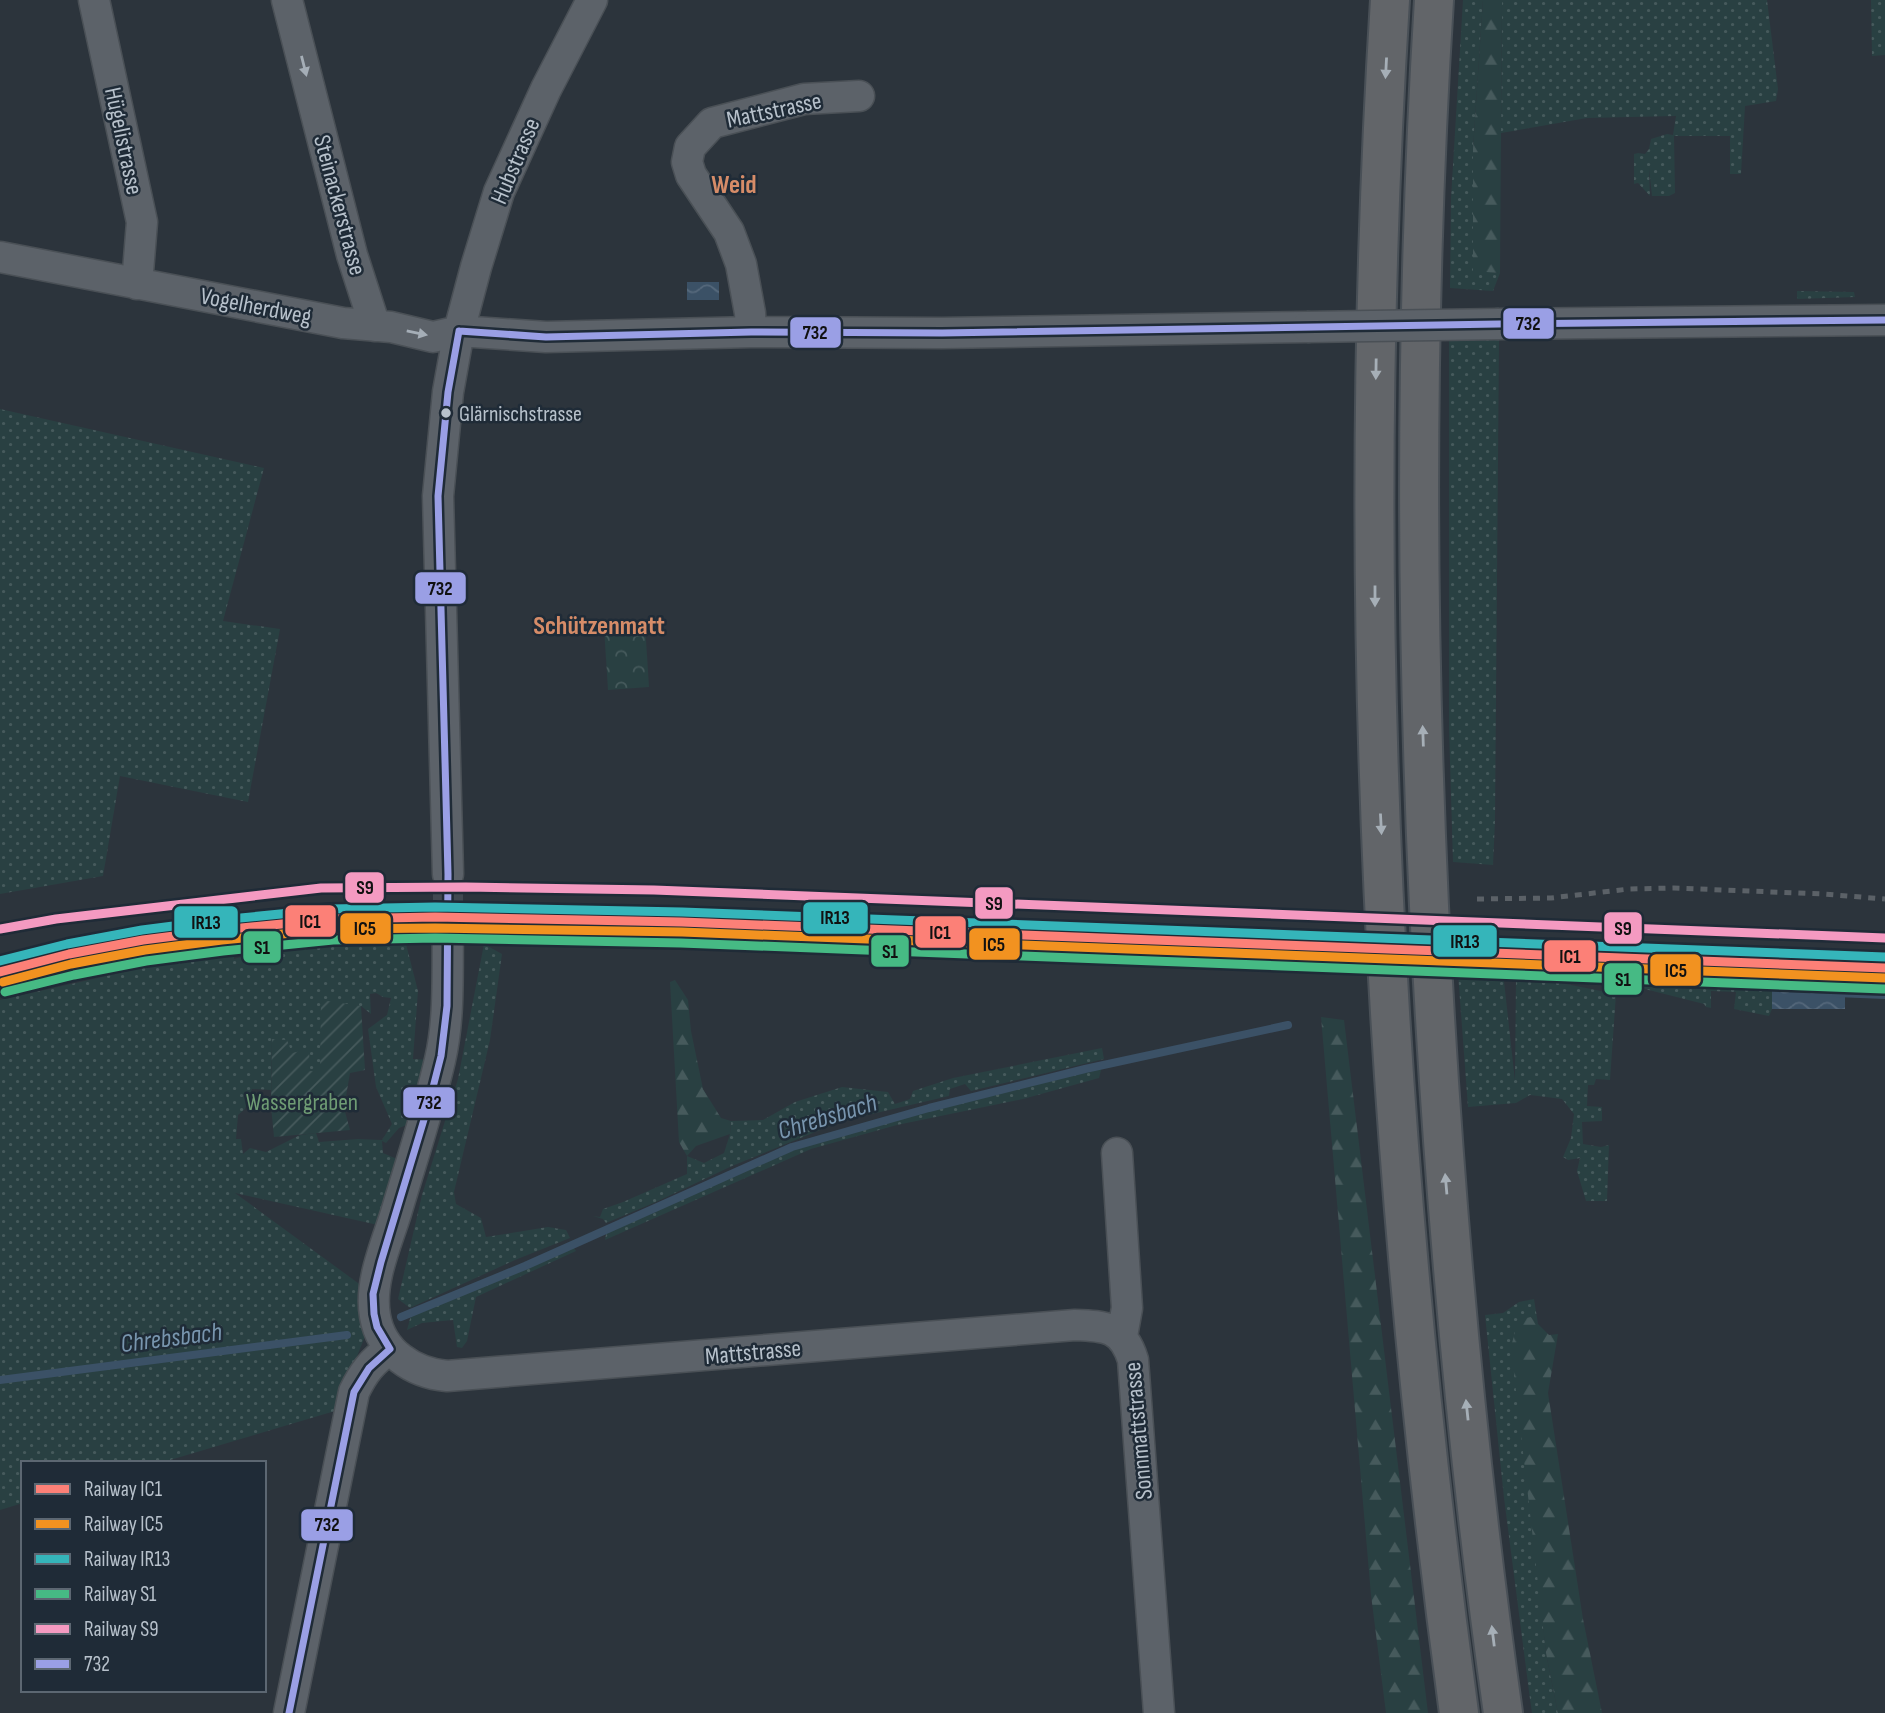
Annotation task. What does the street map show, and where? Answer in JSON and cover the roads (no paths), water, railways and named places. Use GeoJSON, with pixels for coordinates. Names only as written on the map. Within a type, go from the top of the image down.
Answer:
{"type":"FeatureCollection","features":[{"type":"Feature","properties":{"kind":"highway"},"geometry":{"type":"LineString","coordinates":[[1390,0],[1380,201],[1374,474],[1380,813],[1389,997],[1413,1320],[1459,1713]]}},
{"type":"Feature","properties":{"kind":"highway"},"geometry":{"type":"LineString","coordinates":[[1434,0],[1420,346],[1420,600],[1425,806],[1435,1019],[1452,1259],[1503,1713]]}},
{"type":"Feature","properties":{"kind":"street","name":"Hügelistrasse"},"geometry":{"type":"LineString","coordinates":[[94,0],[142,222],[137,284]]}},
{"type":"Feature","properties":{"kind":"street","name":"Steinackerstrasse"},"geometry":{"type":"LineString","coordinates":[[288,0],[352,255],[375,326]]}},
{"type":"Feature","properties":{"kind":"street","name":"Hubstrasse"},"geometry":{"type":"LineString","coordinates":[[448,874],[438,496],[448,393],[459,331],[499,192],[546,89],[592,0]]}},
{"type":"Feature","properties":{"kind":"street","name":"Mattstrasse"},"geometry":{"type":"LineString","coordinates":[[751,332],[741,264],[729,232],[691,176],[687,162],[690,147],[712,123],[804,99],[859,96]]}},
{"type":"Feature","properties":{"kind":"street","name":"Vogelherdweg"},"geometry":{"type":"LineString","coordinates":[[0,257],[343,323],[375,326]]}},
{"type":"Feature","properties":{"kind":"street"},"geometry":{"type":"LineString","coordinates":[[375,326],[433,337],[459,331],[546,337],[751,332],[942,333],[1885,320]]}},
{"type":"Feature","properties":{"kind":"street"},"geometry":{"type":"LineString","coordinates":[[289,1713],[354,1392],[364,1372],[376,1358],[390,1349],[377,1327],[373,1294],[441,1056],[447,1006],[448,928]]}},
{"type":"Feature","properties":{"kind":"street","name":"Sonnmattstrasse"},"geometry":{"type":"LineString","coordinates":[[1117,1153],[1127,1308],[1122,1336],[1129,1346],[1135,1372],[1159,1713]]}},
{"type":"Feature","properties":{"kind":"street","name":"Mattstrasse"},"geometry":{"type":"LineString","coordinates":[[390,1349],[416,1368],[432,1375],[447,1376],[1075,1325],[1111,1329],[1122,1336]]}},
{"type":"Feature","properties":{"kind":"water"},"geometry":{"type":"Polygon","coordinates":[[[687,282],[719,282],[719,300],[687,300],[687,282]]]}},
{"type":"Feature","properties":{"kind":"water"},"geometry":{"type":"Polygon","coordinates":[[[1845,989],[1845,1009],[1772,1009],[1772,990],[1845,989]]]}},
{"type":"Feature","properties":{"kind":"waterway","name":"Chrebsbach"},"geometry":{"type":"LineString","coordinates":[[1836,993],[1885,995]]}},
{"type":"Feature","properties":{"kind":"waterway","name":"Chrebsbach"},"geometry":{"type":"LineString","coordinates":[[401,1317],[525,1266],[792,1147],[929,1108],[1085,1069],[1288,1025]]}},
{"type":"Feature","properties":{"kind":"waterway","name":"Chrebsbach"},"geometry":{"type":"LineString","coordinates":[[0,1380],[347,1335]]}},
{"type":"Feature","properties":{"kind":"tunnel"},"geometry":{"type":"LineString","coordinates":[[448,874],[448,928]]}},
{"type":"Feature","properties":{"kind":"railway"},"geometry":{"type":"LineString","coordinates":[[1477,899],[1551,898],[1629,889],[1674,888],[1885,899]]}},
{"type":"Feature","properties":{"kind":"rail line","name":"S9"},"geometry":{"type":"LineString","coordinates":[[0,929],[56,919],[321,888],[466,887],[654,890],[1885,938]]}},
{"type":"Feature","properties":{"kind":"rail line","name":"IR13"},"geometry":{"type":"LineString","coordinates":[[0,961],[67,944],[142,930],[220,920],[331,909],[435,907],[682,912],[1885,957]]}},
{"type":"Feature","properties":{"kind":"rail line","name":"IC1"},"geometry":{"type":"LineString","coordinates":[[0,972],[69,954],[143,940],[221,930],[332,919],[435,917],[682,922],[1885,968]]}},
{"type":"Feature","properties":{"kind":"rail line","name":"IC5"},"geometry":{"type":"LineString","coordinates":[[3,982],[71,964],[145,950],[222,940],[333,929],[435,928],[682,932],[1885,978]]}},
{"type":"Feature","properties":{"kind":"rail line","name":"S1"},"geometry":{"type":"LineString","coordinates":[[5,992],[146,961],[223,951],[333,940],[435,938],[681,943],[1884,989]]}},
{"type":"Feature","properties":{"kind":"place","name":"Glärnischstrasse"},"geometry":{"type":"Point","coordinates":[446,413]}},
{"type":"Feature","properties":{"kind":"district","name":"Weid"},"geometry":{"type":"Point","coordinates":[734,184]}},
{"type":"Feature","properties":{"kind":"district","name":"Schützenmatt"},"geometry":{"type":"Point","coordinates":[599,625]}},
{"type":"Feature","properties":{"kind":"park label","name":"Wassergraben"},"geometry":{"type":"Point","coordinates":[302,1102]}}]}
